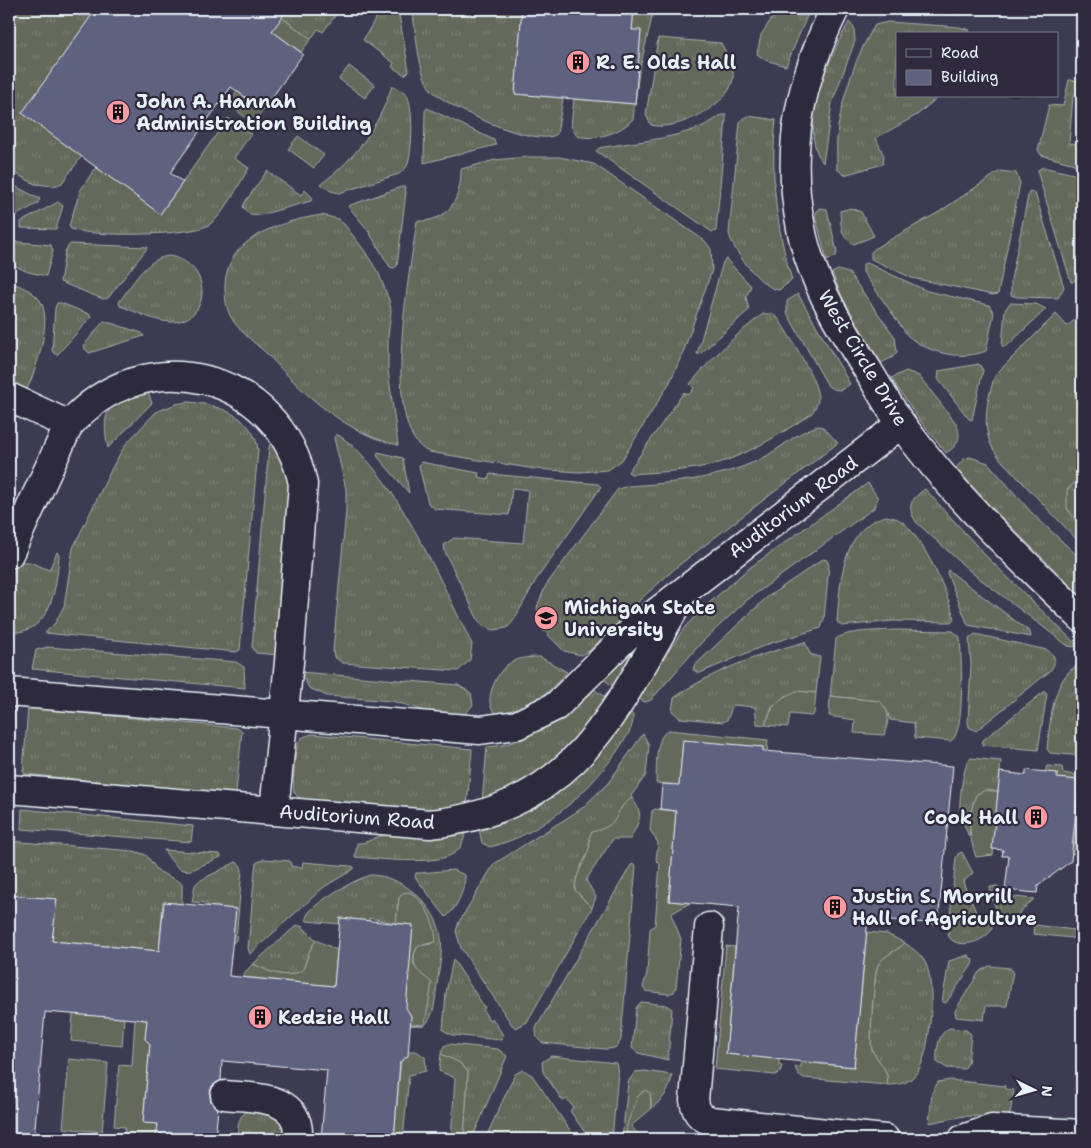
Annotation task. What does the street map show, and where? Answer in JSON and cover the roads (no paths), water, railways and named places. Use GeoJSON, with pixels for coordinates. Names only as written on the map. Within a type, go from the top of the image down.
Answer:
{"type":"FeatureCollection","features":[{"type":"Feature","properties":{"kind":"street","name":"West Circle Drive"},"geometry":{"type":"LineString","coordinates":[[835,9],[816,48],[799,117],[795,144],[795,182],[801,229],[815,274],[842,329],[901,424],[938,470],[1030,568],[1082,618]]}},
{"type":"Feature","properties":{"kind":"street"},"geometry":{"type":"LineString","coordinates":[[9,554],[70,425],[94,400],[125,384],[162,376],[182,376],[222,384],[241,393],[260,406],[276,422],[289,441],[299,462],[303,484],[274,811]]}},
{"type":"Feature","properties":{"kind":"street"},"geometry":{"type":"LineString","coordinates":[[9,397],[70,425]]}},
{"type":"Feature","properties":{"kind":"street","name":"Auditorium Road"},"geometry":{"type":"LineString","coordinates":[[9,692],[480,730],[517,725],[556,706],[632,632],[901,424]]}},
{"type":"Feature","properties":{"kind":"street","name":"Auditorium Road"},"geometry":{"type":"LineString","coordinates":[[9,789],[430,824],[470,818],[521,800],[566,769],[598,734],[623,698],[686,589]]}},
{"type":"Feature","properties":{"kind":"street"},"geometry":{"type":"LineString","coordinates":[[709,927],[694,1100],[695,1110],[701,1118],[711,1122],[885,1139]]}},
{"type":"Feature","properties":{"kind":"street"},"geometry":{"type":"LineString","coordinates":[[225,1095],[267,1098],[285,1106],[294,1117],[298,1139]]}},
{"type":"Feature","properties":{"kind":"street"},"geometry":{"type":"LineString","coordinates":[[963,1139],[992,1129],[1082,1134]]}},
{"type":"Feature","properties":{"kind":"place","name":"R. E. Olds Hall"},"geometry":{"type":"Point","coordinates":[578,62]}},
{"type":"Feature","properties":{"kind":"place","name":"John A. Hannah Administration Building"},"geometry":{"type":"Point","coordinates":[118,112]}},
{"type":"Feature","properties":{"kind":"place","name":"Michigan State University"},"geometry":{"type":"Point","coordinates":[546,618]}},
{"type":"Feature","properties":{"kind":"place","name":"Cook Hall"},"geometry":{"type":"Point","coordinates":[1036,817]}},
{"type":"Feature","properties":{"kind":"place","name":"Justin S. Morrill Hall of Agriculture"},"geometry":{"type":"Point","coordinates":[835,907]}},
{"type":"Feature","properties":{"kind":"place","name":"Kedzie Hall"},"geometry":{"type":"Point","coordinates":[260,1017]}}]}
